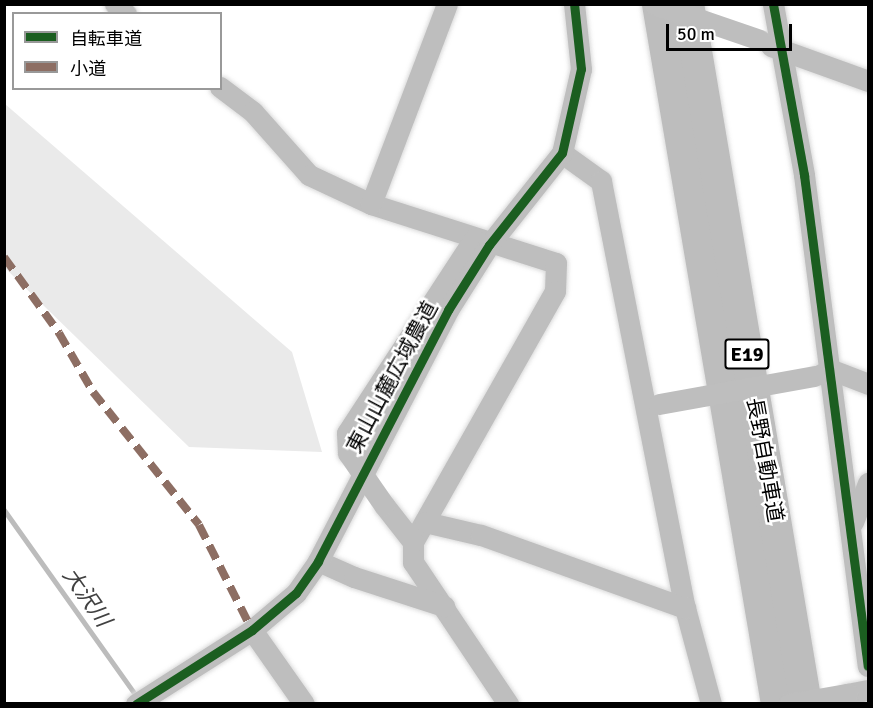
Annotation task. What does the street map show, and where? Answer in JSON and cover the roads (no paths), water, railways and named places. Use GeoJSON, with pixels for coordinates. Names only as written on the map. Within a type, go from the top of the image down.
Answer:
{"type":"FeatureCollection","features":[{"type":"Feature","properties":{"kind":"highway","name":"長野自動車道"},"geometry":{"type":"LineString","coordinates":[[657,4],[777,704]]}},
{"type":"Feature","properties":{"kind":"highway","name":"長野自動車道"},"geometry":{"type":"LineString","coordinates":[[688,4],[806,704]]}},
{"type":"Feature","properties":{"kind":"street"},"geometry":{"type":"LineString","coordinates":[[371,204],[447,4]]}},
{"type":"Feature","properties":{"kind":"street","name":"東山山麓広域農道"},"geometry":{"type":"LineString","coordinates":[[136,704],[252,630],[296,593],[318,561],[482,242],[562,153],[581,69],[574,4]]}},
{"type":"Feature","properties":{"kind":"street"},"geometry":{"type":"LineString","coordinates":[[657,4],[868,81]]}},
{"type":"Feature","properties":{"kind":"street"},"geometry":{"type":"LineString","coordinates":[[773,4],[782,51],[823,373],[852,523],[868,666]]}},
{"type":"Feature","properties":{"kind":"street"},"geometry":{"type":"LineString","coordinates":[[222,89],[253,112],[309,175],[371,204],[482,242],[556,263],[555,291],[414,542],[413,562],[508,704]]}},
{"type":"Feature","properties":{"kind":"street"},"geometry":{"type":"LineString","coordinates":[[562,153],[601,181],[654,405],[685,608],[711,704]]}},
{"type":"Feature","properties":{"kind":"street"},"geometry":{"type":"LineString","coordinates":[[414,542],[384,505],[348,453],[347,433],[482,242]]}},
{"type":"Feature","properties":{"kind":"street"},"geometry":{"type":"LineString","coordinates":[[654,405],[823,373],[868,384]]}},
{"type":"Feature","properties":{"kind":"street"},"geometry":{"type":"LineString","coordinates":[[852,523],[868,483]]}},
{"type":"Feature","properties":{"kind":"street"},"geometry":{"type":"LineString","coordinates":[[426,522],[481,535],[685,608]]}},
{"type":"Feature","properties":{"kind":"street"},"geometry":{"type":"LineString","coordinates":[[318,561],[354,577],[444,606]]}},
{"type":"Feature","properties":{"kind":"street"},"geometry":{"type":"LineString","coordinates":[[252,630],[304,704]]}},
{"type":"Feature","properties":{"kind":"street"},"geometry":{"type":"LineString","coordinates":[[789,704],[868,690]]}},
{"type":"Feature","properties":{"kind":"waterway","name":"大沢川"},"geometry":{"type":"LineString","coordinates":[[4,510],[137,697]]}}]}
